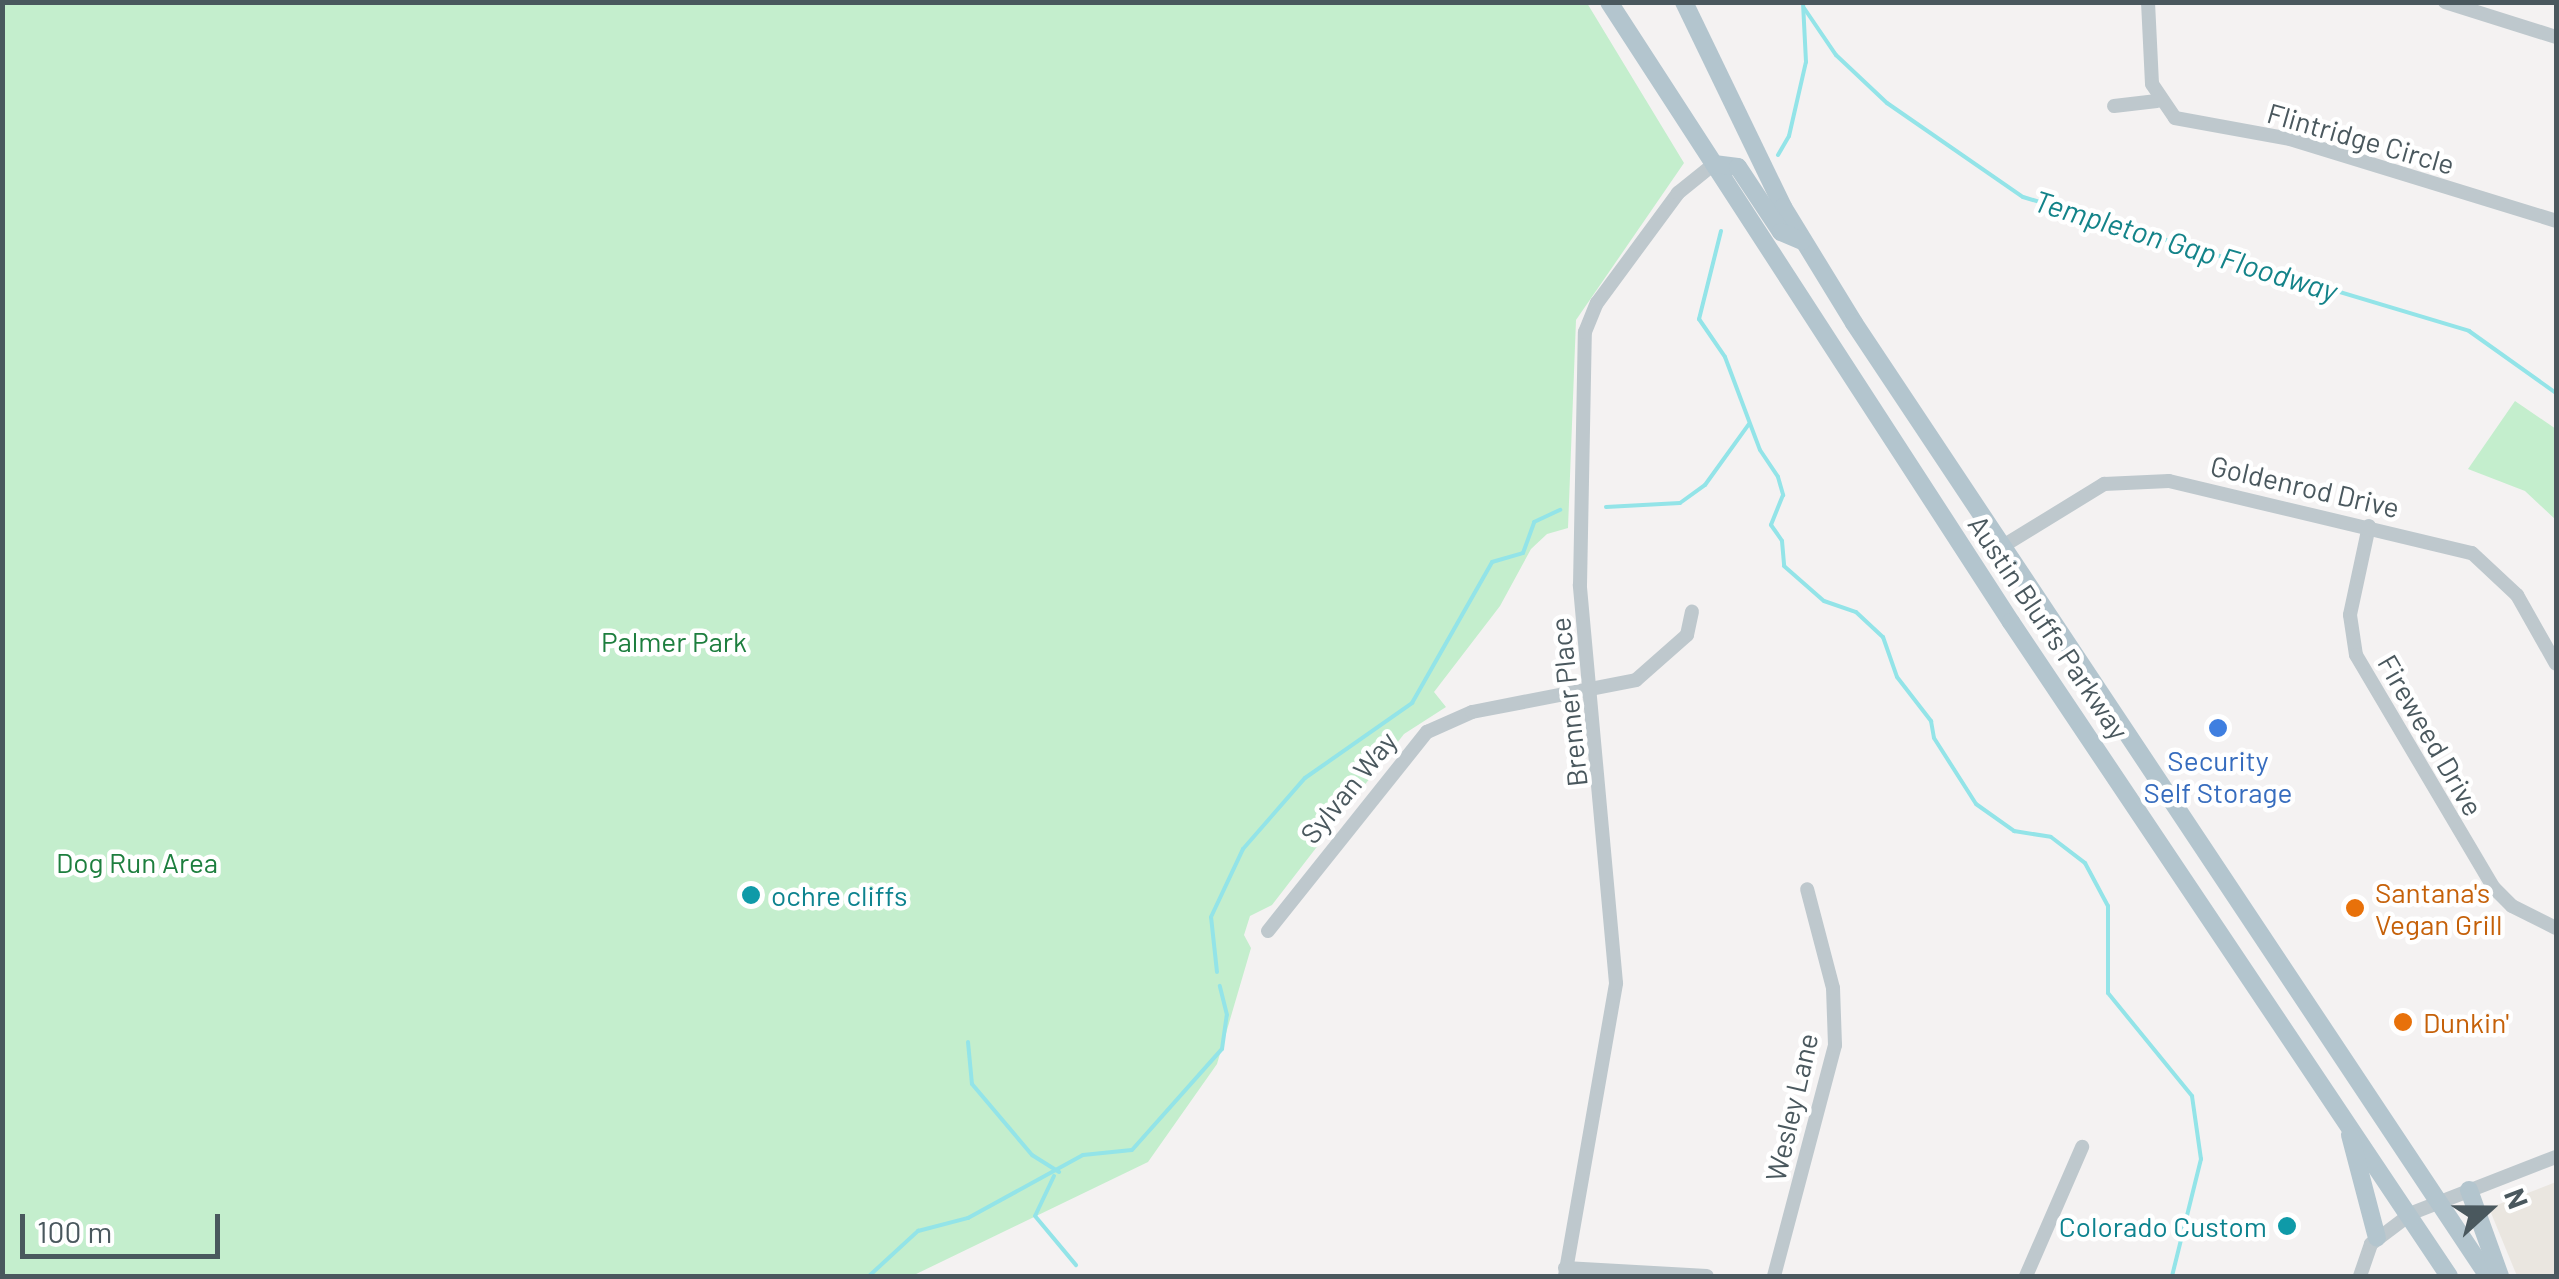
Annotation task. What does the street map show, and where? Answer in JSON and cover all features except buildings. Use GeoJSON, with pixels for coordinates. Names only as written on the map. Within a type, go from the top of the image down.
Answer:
{"type":"FeatureCollection","features":[{"type":"Feature","properties":{"kind":"main road","name":"Austin Bluffs Parkway"},"geometry":{"type":"LineString","coordinates":[[1608,2],[2011,622],[2412,1213],[2449,1276]]}},
{"type":"Feature","properties":{"kind":"main road","name":"Austin Bluffs Parkway"},"geometry":{"type":"LineString","coordinates":[[1684,2],[1802,241],[2488,1276]]}},
{"type":"Feature","properties":{"kind":"main road"},"geometry":{"type":"LineString","coordinates":[[1714,164],[1738,167],[1780,232],[1802,241]]}},
{"type":"Feature","properties":{"kind":"main road"},"geometry":{"type":"LineString","coordinates":[[2340,1106],[2369,1190],[2376,1238]]}},
{"type":"Feature","properties":{"kind":"main road"},"geometry":{"type":"LineString","coordinates":[[2469,1190],[2500,1276]]}},
{"type":"Feature","properties":{"kind":"street"},"geometry":{"type":"LineString","coordinates":[[2114,106],[2157,101],[2148,2]]}},
{"type":"Feature","properties":{"kind":"street"},"geometry":{"type":"LineString","coordinates":[[2446,2],[2556,37]]}},
{"type":"Feature","properties":{"kind":"street","name":"Flintridge Circle"},"geometry":{"type":"LineString","coordinates":[[2157,101],[2191,125],[2290,139],[2556,220]]}},
{"type":"Feature","properties":{"kind":"street","name":"Brenner Place"},"geometry":{"type":"LineString","coordinates":[[1565,1272],[1616,983],[1580,585],[1585,332],[1597,303],[1678,193],[1714,164]]}},
{"type":"Feature","properties":{"kind":"street","name":"Goldenrod Drive"},"geometry":{"type":"LineString","coordinates":[[2003,546],[2086,492],[2135,478],[2369,526],[2456,548],[2488,563],[2517,595],[2556,664]]}},
{"type":"Feature","properties":{"kind":"street","name":"Fireweed Drive"},"geometry":{"type":"LineString","coordinates":[[2369,526],[2350,614],[2356,655],[2494,888],[2512,906],[2556,928]]}},
{"type":"Feature","properties":{"kind":"street","name":"Sylvan Way"},"geometry":{"type":"LineString","coordinates":[[1268,930],[1427,732],[1472,712],[1591,691],[1647,673],[1687,635],[1692,612]]}},
{"type":"Feature","properties":{"kind":"street","name":"Wesley Lane"},"geometry":{"type":"LineString","coordinates":[[1774,1276],[1835,1045],[1833,988],[1807,889]]}},
{"type":"Feature","properties":{"kind":"street"},"geometry":{"type":"LineString","coordinates":[[2026,1276],[2082,1147]]}},
{"type":"Feature","properties":{"kind":"street"},"geometry":{"type":"LineString","coordinates":[[2360,1276],[2376,1238],[2412,1213],[2556,1157]]}},
{"type":"Feature","properties":{"kind":"street"},"geometry":{"type":"LineString","coordinates":[[1565,1272],[1706,1276]]}},
{"type":"Feature","properties":{"kind":"shaded area"},"geometry":{"type":"Polygon","coordinates":[[[2556,1182],[2556,1276],[2517,1276],[2489,1208],[2556,1182]]]}},
{"type":"Feature","properties":{"kind":"green space","name":"Palmer Park"},"geometry":{"type":"Polygon","coordinates":[[[3,2],[1587,3],[1684,163],[1576,320],[1568,528],[1547,534],[1531,549],[1500,606],[1434,692],[1446,707],[1404,734],[1272,905],[1250,916],[1244,935],[1251,948],[1217,1064],[1148,1162],[912,1276],[3,1276],[3,2]]]}},
{"type":"Feature","properties":{"kind":"green space"},"geometry":{"type":"Polygon","coordinates":[[[2515,401],[2556,429],[2556,520],[2525,491],[2468,469],[2515,401]]]}},
{"type":"Feature","properties":{"kind":"waterway","name":"Templeton Gap Floodway"},"geometry":{"type":"LineString","coordinates":[[1778,155],[1789,136],[1806,62],[1803,2]]}},
{"type":"Feature","properties":{"kind":"waterway","name":"Templeton Gap Floodway"},"geometry":{"type":"LineString","coordinates":[[1804,8],[1836,55],[1887,103],[2023,197],[2469,331],[2556,393]]}},
{"type":"Feature","properties":{"kind":"waterway","name":"Templeton Gap Floodway"},"geometry":{"type":"LineString","coordinates":[[1721,231],[1699,319],[1725,357],[1760,450],[1778,477],[1783,495],[1771,525],[1782,541],[1784,566],[1824,601],[1856,612],[1883,637],[1897,677],[1931,721],[1934,738],[1976,804],[2014,831],[2051,837],[2085,863],[2108,906],[2108,993],[2192,1096],[2201,1159],[2172,1276]]}},
{"type":"Feature","properties":{"kind":"waterway","name":"Templeton Gap Floodway"},"geometry":{"type":"LineString","coordinates":[[1606,507],[1680,503],[1705,485],[1749,424]]}},
{"type":"Feature","properties":{"kind":"waterway","name":"Templeton Gap Floodway"},"geometry":{"type":"LineString","coordinates":[[1217,972],[1211,917],[1243,849],[1305,778],[1412,703],[1492,562],[1523,553],[1534,522],[1560,510]]}},
{"type":"Feature","properties":{"kind":"waterway"},"geometry":{"type":"LineString","coordinates":[[869,1276],[918,1231],[968,1218],[1083,1155],[1132,1150],[1222,1049],[1227,1015],[1220,986]]}},
{"type":"Feature","properties":{"kind":"waterway"},"geometry":{"type":"LineString","coordinates":[[968,1042],[972,1084],[1032,1155],[1059,1172]]}},
{"type":"Feature","properties":{"kind":"waterway"},"geometry":{"type":"LineString","coordinates":[[1054,1176],[1035,1216],[1076,1265]]}},
{"type":"Feature","properties":{"kind":"place","name":"Security Self Storage"},"geometry":{"type":"Point","coordinates":[2218,728]}},
{"type":"Feature","properties":{"kind":"place","name":"ochre cliffs"},"geometry":{"type":"Point","coordinates":[751,895]}},
{"type":"Feature","properties":{"kind":"place","name":"Santana's Vegan Grill"},"geometry":{"type":"Point","coordinates":[2355,908]}},
{"type":"Feature","properties":{"kind":"place","name":"Dunkin'"},"geometry":{"type":"Point","coordinates":[2403,1022]}},
{"type":"Feature","properties":{"kind":"place","name":"Colorado Custom"},"geometry":{"type":"Point","coordinates":[2287,1226]}},
{"type":"Feature","properties":{"kind":"park label","name":"Dog Run Area"},"geometry":{"type":"Point","coordinates":[137,862]}}]}
